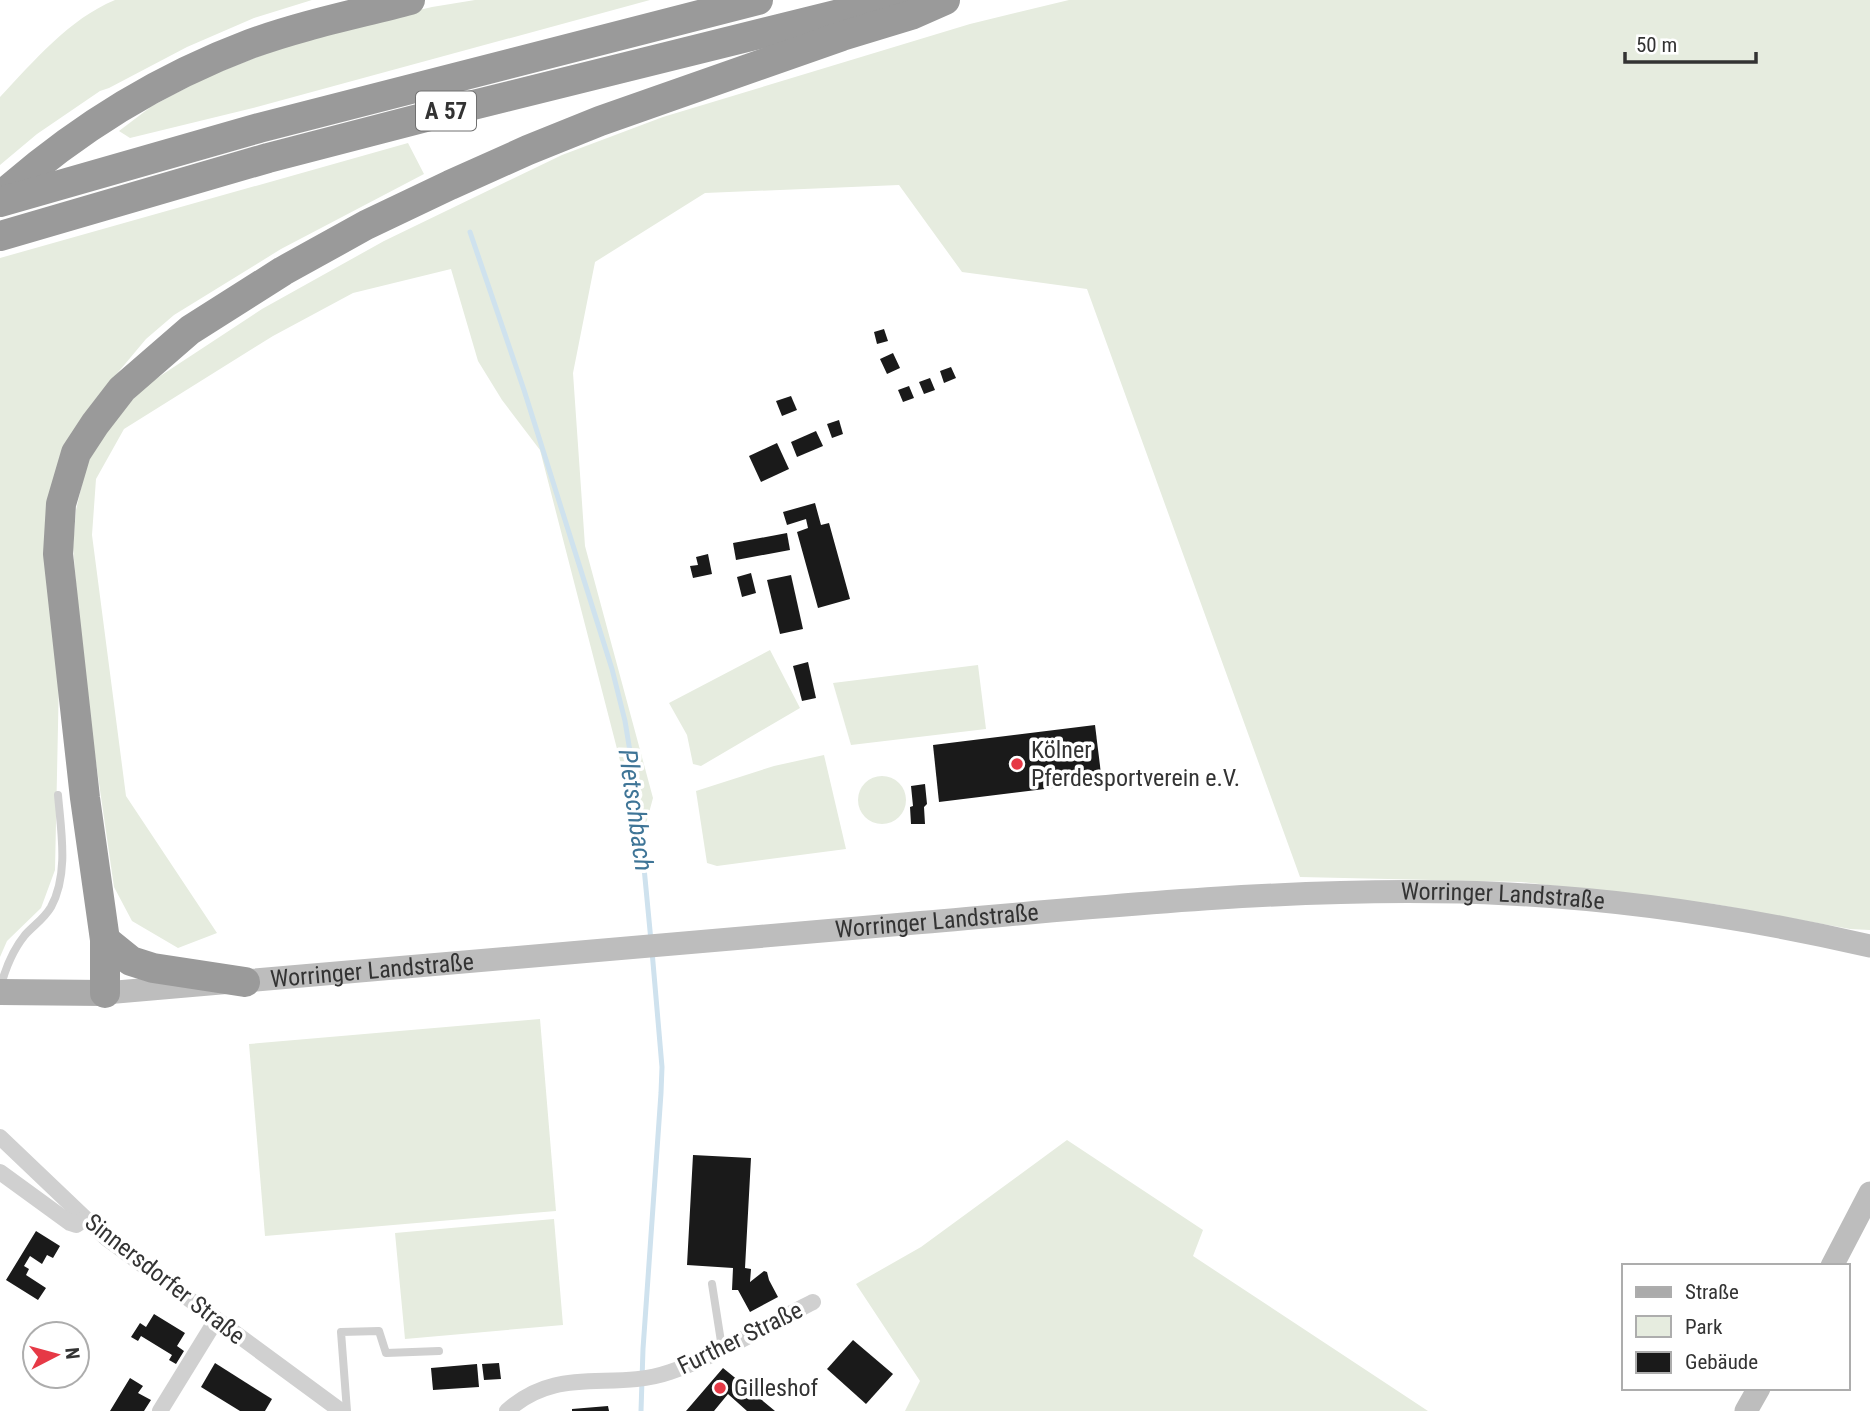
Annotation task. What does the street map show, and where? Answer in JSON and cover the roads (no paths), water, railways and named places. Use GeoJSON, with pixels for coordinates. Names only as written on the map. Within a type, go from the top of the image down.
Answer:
{"type":"FeatureCollection","features":[{"type":"Feature","properties":{"kind":"highway"},"geometry":{"type":"LineString","coordinates":[[0,200],[36,166],[110,113],[186,71],[252,44],[410,0]]}},
{"type":"Feature","properties":{"kind":"highway","name":"A 57"},"geometry":{"type":"LineString","coordinates":[[0,200],[259,128],[758,0]]}},
{"type":"Feature","properties":{"kind":"highway","name":"A 57"},"geometry":{"type":"LineString","coordinates":[[0,236],[268,158],[896,0]]}},
{"type":"Feature","properties":{"kind":"highway"},"geometry":{"type":"LineString","coordinates":[[104,993],[105,940],[85,798],[58,554],[61,504],[76,453],[122,390],[190,330],[283,271],[366,225],[450,185],[600,121],[842,36],[911,15],[945,0]]}},
{"type":"Feature","properties":{"kind":"highway"},"geometry":{"type":"LineString","coordinates":[[105,940],[131,961],[153,968],[245,982]]}},
{"type":"Feature","properties":{"kind":"main road","name":"Worringer Landstraße"},"geometry":{"type":"LineString","coordinates":[[0,991],[104,993],[1208,899],[1373,892],[1510,894],[1678,910],[1870,946]]}},
{"type":"Feature","properties":{"kind":"main road"},"geometry":{"type":"LineString","coordinates":[[1833,1264],[1870,1193]]}},
{"type":"Feature","properties":{"kind":"main road"},"geometry":{"type":"LineString","coordinates":[[1746,1411],[1758,1390]]}},
{"type":"Feature","properties":{"kind":"street","name":"Sinnersdorfer Straße"},"geometry":{"type":"LineString","coordinates":[[0,1137],[106,1238],[341,1411]]}},
{"type":"Feature","properties":{"kind":"street"},"geometry":{"type":"LineString","coordinates":[[0,1172],[69,1223],[76,1225],[85,1219]]}},
{"type":"Feature","properties":{"kind":"street","name":"Further Straße"},"geometry":{"type":"LineString","coordinates":[[507,1411],[537,1390],[557,1383],[654,1376],[700,1360],[813,1302]]}},
{"type":"Feature","properties":{"kind":"street"},"geometry":{"type":"LineString","coordinates":[[160,1411],[216,1320]]}},
{"type":"Feature","properties":{"kind":"lane"},"geometry":{"type":"LineString","coordinates":[[0,991],[8,961],[27,934],[41,922],[52,906],[59,888],[62,863],[58,795]]}},
{"type":"Feature","properties":{"kind":"lane"},"geometry":{"type":"LineString","coordinates":[[712,1284],[722,1348]]}},
{"type":"Feature","properties":{"kind":"lane"},"geometry":{"type":"LineString","coordinates":[[347,1411],[341,1332],[379,1331],[386,1353],[439,1351]]}},
{"type":"Feature","properties":{"kind":"waterway","name":"Pletschbach"},"geometry":{"type":"LineString","coordinates":[[470,232],[524,390],[612,669],[625,721],[637,794],[651,941]]}},
{"type":"Feature","properties":{"kind":"waterway","name":"Pletschbach"},"geometry":{"type":"LineString","coordinates":[[641,1411],[662,1067],[652,951]]}},
{"type":"Feature","properties":{"kind":"place","name":"Kölner Pferdesportverein e.V."},"geometry":{"type":"Point","coordinates":[1017,764]}},
{"type":"Feature","properties":{"kind":"place","name":"Gilleshof"},"geometry":{"type":"Point","coordinates":[720,1388]}}]}
